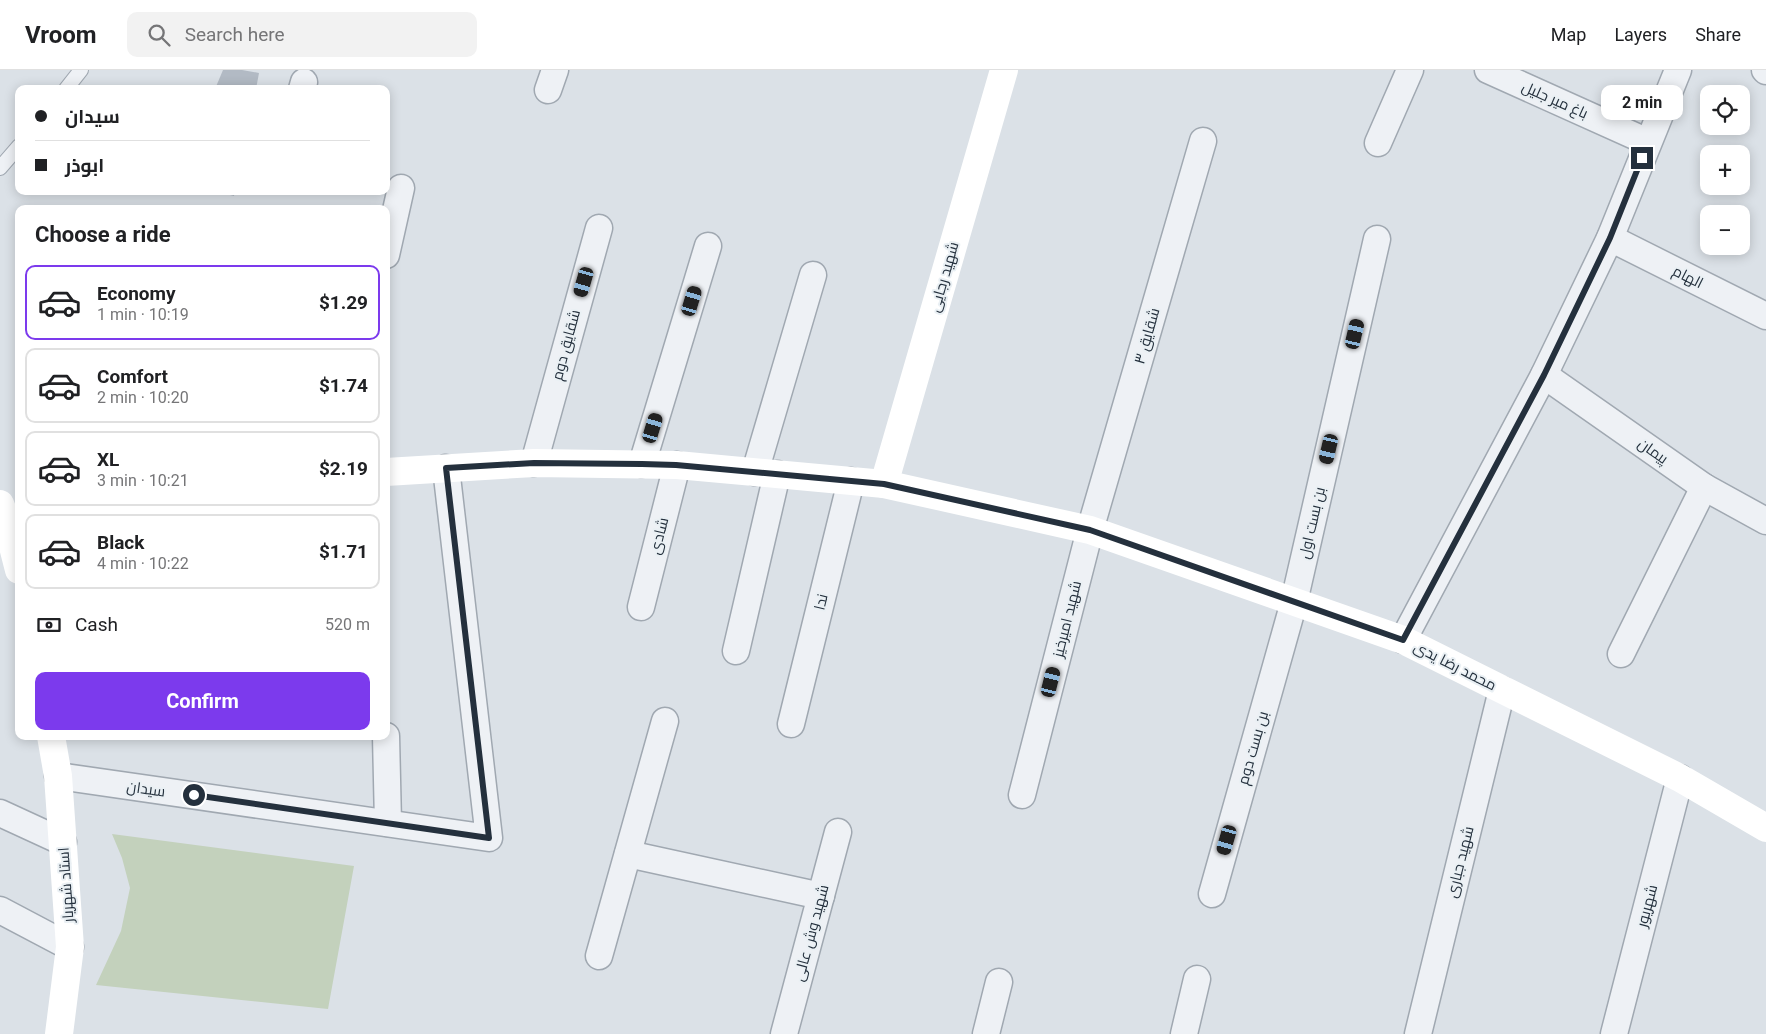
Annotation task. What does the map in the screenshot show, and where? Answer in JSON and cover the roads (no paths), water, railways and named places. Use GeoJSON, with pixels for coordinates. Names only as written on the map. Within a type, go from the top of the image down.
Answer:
{"type":"FeatureCollection","features":[{"type":"Feature","properties":{"kind":"main road","name":"شهید رجایی"},"geometry":{"type":"LineString","coordinates":[[884,484],[1002,71]]}},
{"type":"Feature","properties":{"kind":"main road","name":"محمد رضا یدی"},"geometry":{"type":"LineString","coordinates":[[390,472],[534,463],[676,465],[884,484],[1090,530],[1403,640],[1680,778],[1766,828]]}},
{"type":"Feature","properties":{"kind":"main road"},"geometry":{"type":"LineString","coordinates":[[6,514],[15,553]]}},
{"type":"Feature","properties":{"kind":"main road","name":"استاد شهریار"},"geometry":{"type":"LineString","coordinates":[[52,740],[58,776],[70,947],[59,1034]]}},
{"type":"Feature","properties":{"kind":"street"},"geometry":{"type":"LineString","coordinates":[[1378,143],[1410,70]]}},
{"type":"Feature","properties":{"kind":"street","name":"باغ میر جلیل"},"geometry":{"type":"LineString","coordinates":[[1488,70],[1648,142]]}},
{"type":"Feature","properties":{"kind":"street"},"geometry":{"type":"LineString","coordinates":[[1403,640],[1544,375],[1610,238],[1678,70]]}},
{"type":"Feature","properties":{"kind":"street","name":"شقایق ۳"},"geometry":{"type":"LineString","coordinates":[[1090,530],[1203,141]]}},
{"type":"Feature","properties":{"kind":"street"},"geometry":{"type":"LineString","coordinates":[[390,221],[394,187]]}},
{"type":"Feature","properties":{"kind":"street","name":"شقایق دوم"},"geometry":{"type":"LineString","coordinates":[[534,463],[599,228]]}},
{"type":"Feature","properties":{"kind":"street","name":"الهام"},"geometry":{"type":"LineString","coordinates":[[1610,238],[1766,316]]}},
{"type":"Feature","properties":{"kind":"street","name":"بن بست اول"},"geometry":{"type":"LineString","coordinates":[[1294,602],[1377,239]]}},
{"type":"Feature","properties":{"kind":"street"},"geometry":{"type":"LineString","coordinates":[[642,464],[708,246]]}},
{"type":"Feature","properties":{"kind":"street"},"geometry":{"type":"LineString","coordinates":[[736,651],[766,473],[813,275]]}},
{"type":"Feature","properties":{"kind":"street","name":"پیمان"},"geometry":{"type":"LineString","coordinates":[[1544,375],[1704,487],[1766,521]]}},
{"type":"Feature","properties":{"kind":"street","name":"شادی"},"geometry":{"type":"LineString","coordinates":[[641,607],[676,465]]}},
{"type":"Feature","properties":{"kind":"street","name":"سیدان"},"geometry":{"type":"LineString","coordinates":[[58,776],[489,838],[446,468]]}},
{"type":"Feature","properties":{"kind":"street","name":"ندا"},"geometry":{"type":"LineString","coordinates":[[791,724],[851,481]]}},
{"type":"Feature","properties":{"kind":"street"},"geometry":{"type":"LineString","coordinates":[[1621,654],[1704,487]]}},
{"type":"Feature","properties":{"kind":"street","name":"شهید امیرخیز"},"geometry":{"type":"LineString","coordinates":[[1022,795],[1090,530]]}},
{"type":"Feature","properties":{"kind":"street","name":"بن بست دوم"},"geometry":{"type":"LineString","coordinates":[[1212,894],[1294,602]]}},
{"type":"Feature","properties":{"kind":"street","name":"شهید جباری"},"geometry":{"type":"LineString","coordinates":[[1418,1034],[1502,690]]}},
{"type":"Feature","properties":{"kind":"street"},"geometry":{"type":"LineString","coordinates":[[599,956],[666,721]]}},
{"type":"Feature","properties":{"kind":"street"},"geometry":{"type":"LineString","coordinates":[[386,740],[388,823]]}},
{"type":"Feature","properties":{"kind":"street","name":"شهریور"},"geometry":{"type":"LineString","coordinates":[[1614,1034],[1680,778]]}},
{"type":"Feature","properties":{"kind":"street"},"geometry":{"type":"LineString","coordinates":[[0,813],[63,842]]}},
{"type":"Feature","properties":{"kind":"street","name":"شهید وش عالی"},"geometry":{"type":"LineString","coordinates":[[784,1034],[838,832]]}},
{"type":"Feature","properties":{"kind":"street"},"geometry":{"type":"LineString","coordinates":[[628,854],[821,896]]}},
{"type":"Feature","properties":{"kind":"street"},"geometry":{"type":"LineString","coordinates":[[0,910],[70,947]]}},
{"type":"Feature","properties":{"kind":"street"},"geometry":{"type":"LineString","coordinates":[[1184,1034],[1197,979]]}},
{"type":"Feature","properties":{"kind":"street"},"geometry":{"type":"LineString","coordinates":[[986,1034],[999,982]]}},
{"type":"Feature","properties":{"kind":"lane"},"geometry":{"type":"LineString","coordinates":[[69,85],[82,70]]}},
{"type":"Feature","properties":{"kind":"lane"},"geometry":{"type":"LineString","coordinates":[[0,168],[15,151]]}}]}
